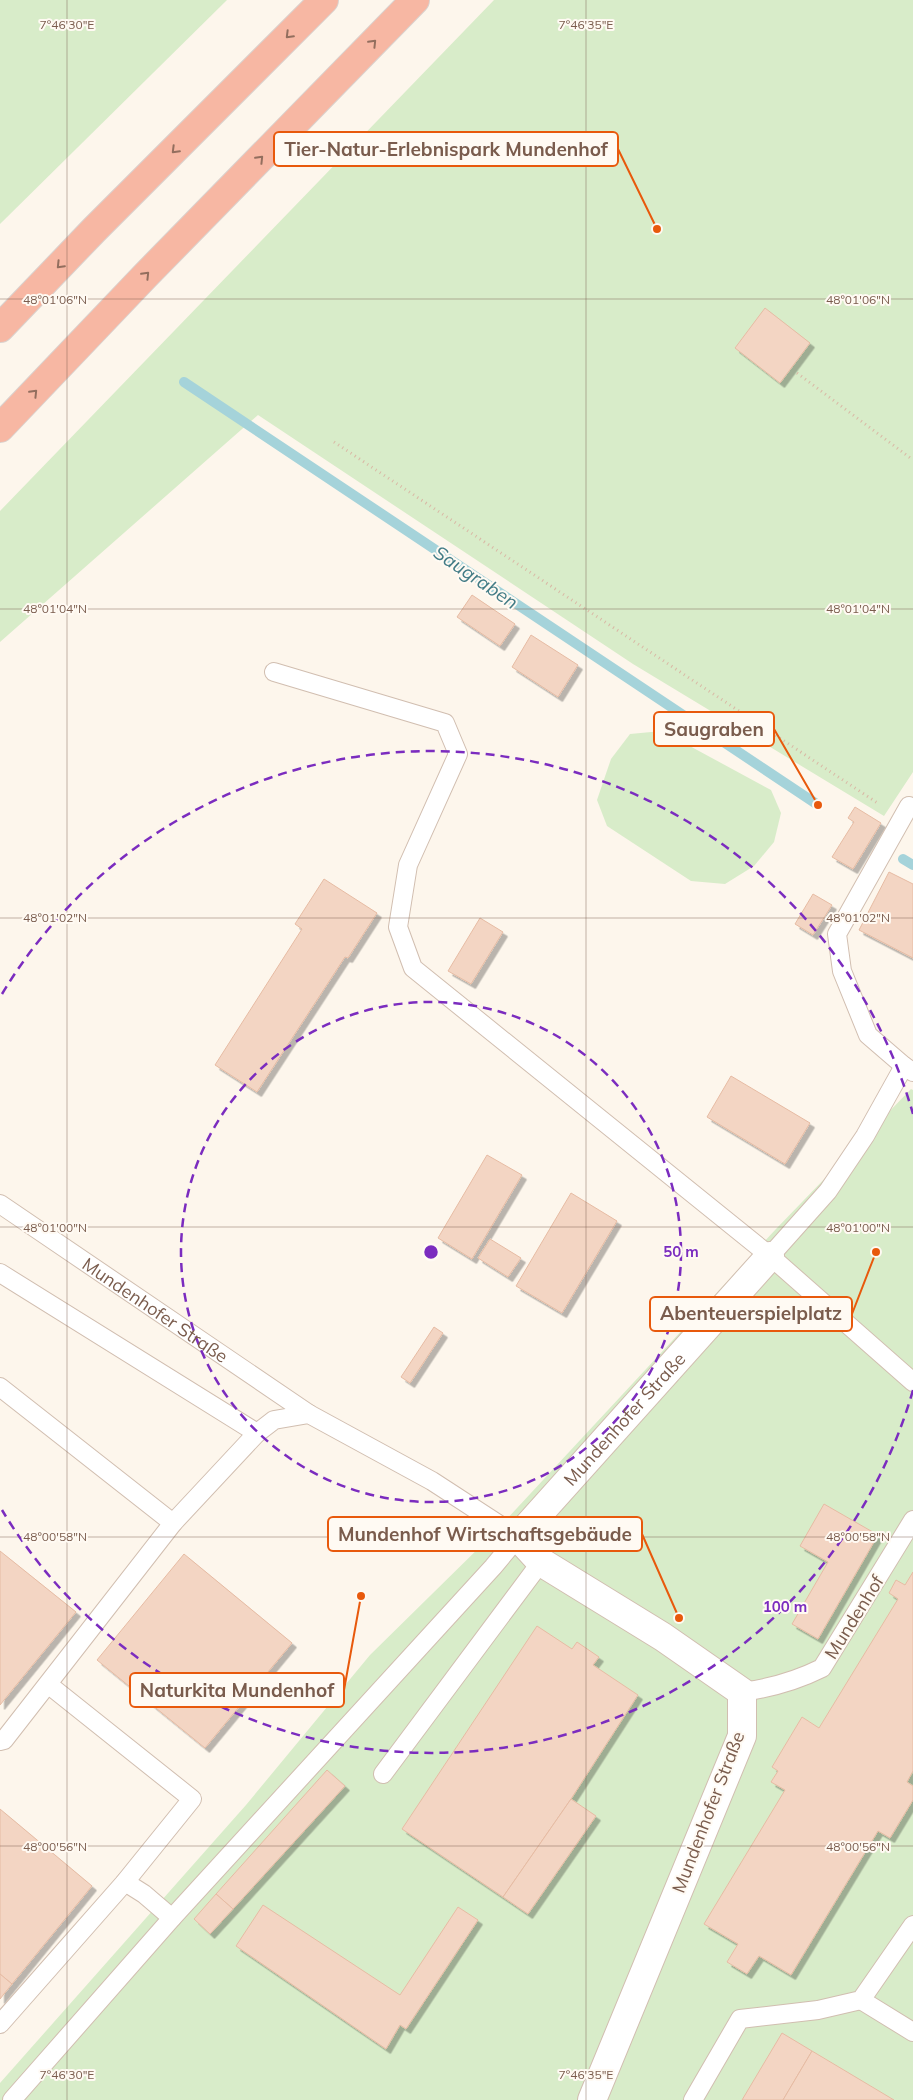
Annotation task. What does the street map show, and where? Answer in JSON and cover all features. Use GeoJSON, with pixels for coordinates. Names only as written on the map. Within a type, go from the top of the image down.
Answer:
{"type":"FeatureCollection","features":[{"type":"Feature","properties":{"kind":"highway"},"geometry":{"type":"LineString","coordinates":[[0,328],[94,230],[324,0]]}},
{"type":"Feature","properties":{"kind":"highway"},"geometry":{"type":"LineString","coordinates":[[0,428],[145,276],[415,0]]}},
{"type":"Feature","properties":{"kind":"street","name":"Mundenhofer Straße"},"geometry":{"type":"LineString","coordinates":[[592,2100],[742,1736],[742,1692],[663,1637],[542,1562],[518,1537],[770,1256]]}},
{"type":"Feature","properties":{"kind":"lane"},"geometry":{"type":"LineString","coordinates":[[274,672],[446,723],[458,754],[408,865],[398,926],[413,968],[770,1256],[913,1382]]}},
{"type":"Feature","properties":{"kind":"lane"},"geometry":{"type":"LineString","coordinates":[[770,1256],[828,1191],[908,1069],[868,1034],[842,970],[837,934],[905,812]]}},
{"type":"Feature","properties":{"kind":"lane","name":"Mundenhofer Straße"},"geometry":{"type":"LineString","coordinates":[[0,1204],[309,1414],[432,1481],[518,1537]]}},
{"type":"Feature","properties":{"kind":"lane"},"geometry":{"type":"LineString","coordinates":[[0,1273],[257,1433]]}},
{"type":"Feature","properties":{"kind":"lane"},"geometry":{"type":"LineString","coordinates":[[0,1387],[174,1523]]}},
{"type":"Feature","properties":{"kind":"lane"},"geometry":{"type":"LineString","coordinates":[[0,1741],[4,1740],[49,1685],[174,1523],[257,1433],[274,1420],[309,1414]]}},
{"type":"Feature","properties":{"kind":"lane","name":"Mundenhof"},"geometry":{"type":"LineString","coordinates":[[742,1692],[771,1688],[800,1679],[822,1668],[913,1520]]}},
{"type":"Feature","properties":{"kind":"lane"},"geometry":{"type":"LineString","coordinates":[[12,2100],[172,1918],[492,1568],[518,1537]]}},
{"type":"Feature","properties":{"kind":"lane"},"geometry":{"type":"LineString","coordinates":[[384,1774],[542,1562]]}},
{"type":"Feature","properties":{"kind":"lane"},"geometry":{"type":"LineString","coordinates":[[0,2024],[124,1882],[192,1799],[49,1685]]}},
{"type":"Feature","properties":{"kind":"lane"},"geometry":{"type":"LineString","coordinates":[[124,1882],[144,1894],[172,1918]]}},
{"type":"Feature","properties":{"kind":"lane"},"geometry":{"type":"LineString","coordinates":[[693,2100],[740,2018],[818,2010],[861,2000],[913,1925]]}},
{"type":"Feature","properties":{"kind":"lane"},"geometry":{"type":"LineString","coordinates":[[861,2000],[913,2032]]}},
{"type":"Feature","properties":{"kind":"path"},"geometry":{"type":"LineString","coordinates":[[797,373],[913,460]]}},
{"type":"Feature","properties":{"kind":"path"},"geometry":{"type":"LineString","coordinates":[[334,442],[905,812]]}},
{"type":"Feature","properties":{"kind":"green space"},"geometry":{"type":"Polygon","coordinates":[[[0,0],[227,0],[0,224],[0,0]]]}},
{"type":"Feature","properties":{"kind":"green space"},"geometry":{"type":"Polygon","coordinates":[[[494,0],[913,0],[913,772],[884,816],[633,664],[258,415],[0,642],[0,511],[494,0]]]}},
{"type":"Feature","properties":{"kind":"green space"},"geometry":{"type":"Polygon","coordinates":[[[662,731],[771,790],[781,813],[774,842],[754,866],[725,884],[691,881],[607,826],[597,800],[611,759],[630,734],[662,731]]]}},
{"type":"Feature","properties":{"kind":"green space"},"geometry":{"type":"Polygon","coordinates":[[[911,1089],[913,1090],[913,2100],[0,2100],[0,2083],[246,1805],[370,1655],[491,1536],[776,1229],[911,1089]]]}},
{"type":"Feature","properties":{"kind":"building"},"geometry":{"type":"Polygon","coordinates":[[[765,308],[810,343],[780,383],[735,348],[765,308]]]}},
{"type":"Feature","properties":{"kind":"building"},"geometry":{"type":"Polygon","coordinates":[[[472,595],[515,624],[500,646],[457,617],[472,595]]]}},
{"type":"Feature","properties":{"kind":"building"},"geometry":{"type":"Polygon","coordinates":[[[531,635],[578,665],[558,697],[512,667],[531,635]]]}},
{"type":"Feature","properties":{"kind":"building"},"geometry":{"type":"Polygon","coordinates":[[[855,807],[881,823],[853,869],[832,857],[854,822],[848,818],[855,807]]]}},
{"type":"Feature","properties":{"kind":"building"},"geometry":{"type":"Polygon","coordinates":[[[889,872],[913,884],[913,958],[859,930],[889,872]]]}},
{"type":"Feature","properties":{"kind":"building"},"geometry":{"type":"Polygon","coordinates":[[[324,879],[377,913],[348,958],[345,957],[257,1092],[215,1065],[302,929],[295,924],[324,879]]]}},
{"type":"Feature","properties":{"kind":"building"},"geometry":{"type":"Polygon","coordinates":[[[813,894],[832,905],[813,935],[795,924],[813,894]]]}},
{"type":"Feature","properties":{"kind":"building"},"geometry":{"type":"Polygon","coordinates":[[[480,918],[503,932],[471,984],[448,971],[480,918]]]}},
{"type":"Feature","properties":{"kind":"building"},"geometry":{"type":"Polygon","coordinates":[[[731,1076],[810,1123],[785,1164],[707,1117],[731,1076]]]}},
{"type":"Feature","properties":{"kind":"building"},"geometry":{"type":"Polygon","coordinates":[[[487,1155],[522,1175],[472,1259],[438,1238],[487,1155]]]}},
{"type":"Feature","properties":{"kind":"building"},"geometry":{"type":"Polygon","coordinates":[[[571,1193],[617,1221],[562,1313],[516,1286],[571,1193]]]}},
{"type":"Feature","properties":{"kind":"building"},"geometry":{"type":"Polygon","coordinates":[[[490,1239],[521,1258],[508,1277],[478,1258],[490,1239]]]}},
{"type":"Feature","properties":{"kind":"building"},"geometry":{"type":"Polygon","coordinates":[[[434,1327],[443,1333],[410,1383],[401,1377],[434,1327]]]}},
{"type":"Feature","properties":{"kind":"building"},"geometry":{"type":"Polygon","coordinates":[[[824,1504],[878,1535],[818,1639],[792,1624],[828,1562],[800,1546],[824,1504]]]}},
{"type":"Feature","properties":{"kind":"building"},"geometry":{"type":"Polygon","coordinates":[[[0,1551],[76,1612],[0,1705],[0,1551]]]}},
{"type":"Feature","properties":{"kind":"building"},"geometry":{"type":"Polygon","coordinates":[[[184,1554],[292,1643],[205,1748],[97,1660],[184,1554]]]}},
{"type":"Feature","properties":{"kind":"building"},"geometry":{"type":"Polygon","coordinates":[[[913,1572],[913,1771],[907,1782],[913,1786],[913,1800],[890,1838],[878,1831],[791,1975],[759,1956],[747,1974],[727,1962],[738,1944],[704,1924],[785,1790],[771,1782],[778,1771],[772,1767],[802,1717],[819,1728],[898,1599],[889,1593],[896,1580],[905,1585],[913,1572]]]}},
{"type":"Feature","properties":{"kind":"building"},"geometry":{"type":"Polygon","coordinates":[[[537,1626],[572,1649],[577,1642],[599,1657],[593,1665],[638,1695],[571,1799],[503,1897],[402,1829],[537,1626]]]}},
{"type":"Feature","properties":{"kind":"building"},"geometry":{"type":"Polygon","coordinates":[[[327,1770],[345,1786],[233,1909],[216,1894],[327,1770]]]}},
{"type":"Feature","properties":{"kind":"building"},"geometry":{"type":"Polygon","coordinates":[[[571,1799],[596,1816],[528,1914],[503,1897],[571,1799]]]}},
{"type":"Feature","properties":{"kind":"building"},"geometry":{"type":"Polygon","coordinates":[[[0,1809],[92,1886],[12,1984],[0,1974],[0,1809]]]}},
{"type":"Feature","properties":{"kind":"building"},"geometry":{"type":"Polygon","coordinates":[[[216,1894],[233,1909],[210,1934],[194,1919],[216,1894]]]}},
{"type":"Feature","properties":{"kind":"building"},"geometry":{"type":"Polygon","coordinates":[[[263,1905],[400,1995],[458,1907],[478,1920],[406,2029],[400,2025],[386,2049],[236,1946],[263,1905]]]}},
{"type":"Feature","properties":{"kind":"building"},"geometry":{"type":"Polygon","coordinates":[[[0,1974],[12,1984],[0,1999],[0,1974]]]}},
{"type":"Feature","properties":{"kind":"building"},"geometry":{"type":"Polygon","coordinates":[[[782,2033],[812,2051],[783,2100],[742,2100],[782,2033]]]}},
{"type":"Feature","properties":{"kind":"building"},"geometry":{"type":"Polygon","coordinates":[[[812,2051],[894,2100],[783,2100],[812,2051]]]}},
{"type":"Feature","properties":{"kind":"waterway","name":"Saugraben"},"geometry":{"type":"LineString","coordinates":[[184,382],[818,805]]}},
{"type":"Feature","properties":{"kind":"waterway","name":"Saugraben"},"geometry":{"type":"LineString","coordinates":[[903,859],[913,865]]}},
{"type":"Feature","properties":{"kind":"place","name":"Tier-Natur-Erlebnispark Mundenhof"},"geometry":{"type":"Point","coordinates":[657,229]}},
{"type":"Feature","properties":{"kind":"place","name":"Saugraben"},"geometry":{"type":"Point","coordinates":[818,805]}},
{"type":"Feature","properties":{"kind":"place","name":"Abenteuerspielplatz"},"geometry":{"type":"Point","coordinates":[876,1252]}},
{"type":"Feature","properties":{"kind":"place","name":"Naturkita Mundenhof"},"geometry":{"type":"Point","coordinates":[361,1596]}},
{"type":"Feature","properties":{"kind":"place","name":"Mundenhof Wirtschaftsgebäude"},"geometry":{"type":"Point","coordinates":[679,1618]}}]}
